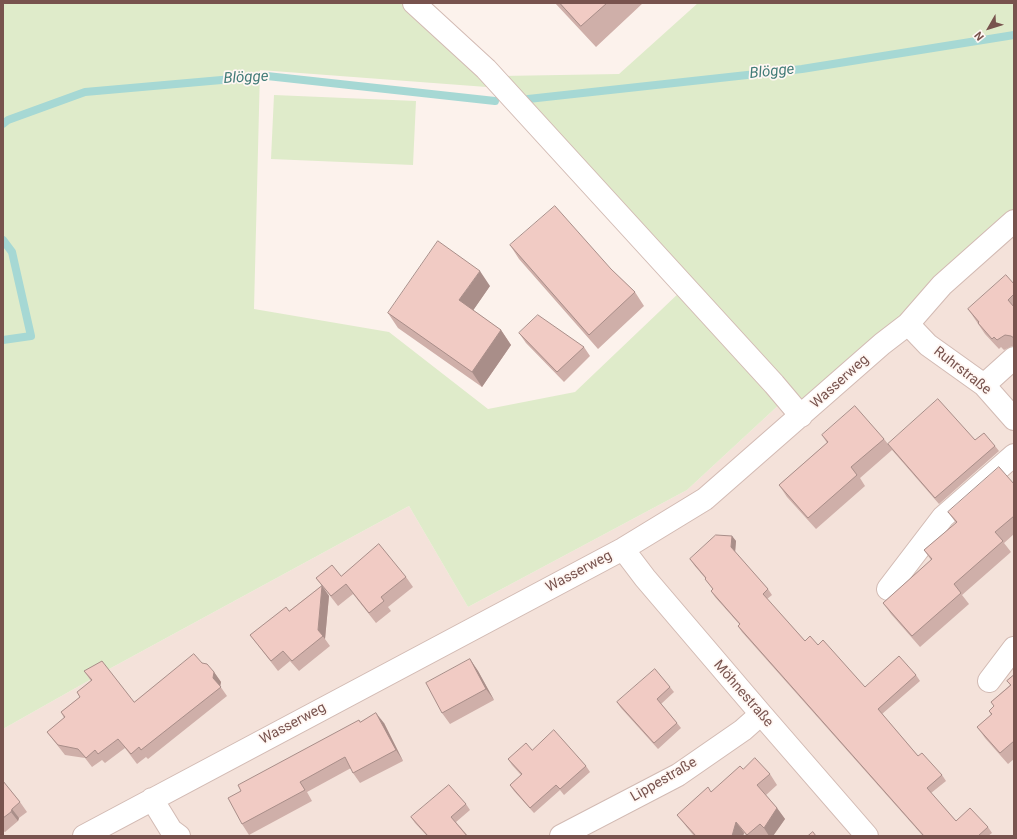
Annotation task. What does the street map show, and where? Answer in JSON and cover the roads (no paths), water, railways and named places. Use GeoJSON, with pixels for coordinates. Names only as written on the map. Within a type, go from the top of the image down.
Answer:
{"type":"FeatureCollection","features":[{"type":"Feature","properties":{"kind":"street"},"geometry":{"type":"LineString","coordinates":[[414,3],[486,69],[774,384],[801,416]]}},
{"type":"Feature","properties":{"kind":"street","name":"Wasserweg"},"geometry":{"type":"LineString","coordinates":[[84,836],[623,549],[705,499],[882,344],[908,324],[942,285],[1014,221]]}},
{"type":"Feature","properties":{"kind":"street","name":"Ruhrstraße"},"geometry":{"type":"LineString","coordinates":[[908,324],[928,345],[984,385],[1014,419]]}},
{"type":"Feature","properties":{"kind":"street"},"geometry":{"type":"LineString","coordinates":[[984,385],[1014,358]]}},
{"type":"Feature","properties":{"kind":"street"},"geometry":{"type":"LineString","coordinates":[[888,589],[943,517],[1014,455]]}},
{"type":"Feature","properties":{"kind":"street","name":"Möhnestraße"},"geometry":{"type":"LineString","coordinates":[[623,549],[645,578],[867,836]]}},
{"type":"Feature","properties":{"kind":"street"},"geometry":{"type":"LineString","coordinates":[[989,681],[1014,648]]}},
{"type":"Feature","properties":{"kind":"street","name":"Lippestraße"},"geometry":{"type":"LineString","coordinates":[[561,836],[678,775],[742,730],[761,714]]}},
{"type":"Feature","properties":{"kind":"street"},"geometry":{"type":"LineString","coordinates":[[152,800],[171,830],[179,836]]}},
{"type":"Feature","properties":{"kind":"waterway","name":"Blögge"},"geometry":{"type":"LineString","coordinates":[[528,99],[802,69],[1014,35]]}},
{"type":"Feature","properties":{"kind":"waterway","name":"Blögge"},"geometry":{"type":"LineString","coordinates":[[3,124],[8,120],[85,92],[267,76],[495,101]]}},
{"type":"Feature","properties":{"kind":"waterway","name":"Blögge"},"geometry":{"type":"LineString","coordinates":[[3,240],[12,252],[31,336],[3,340]]}}]}
